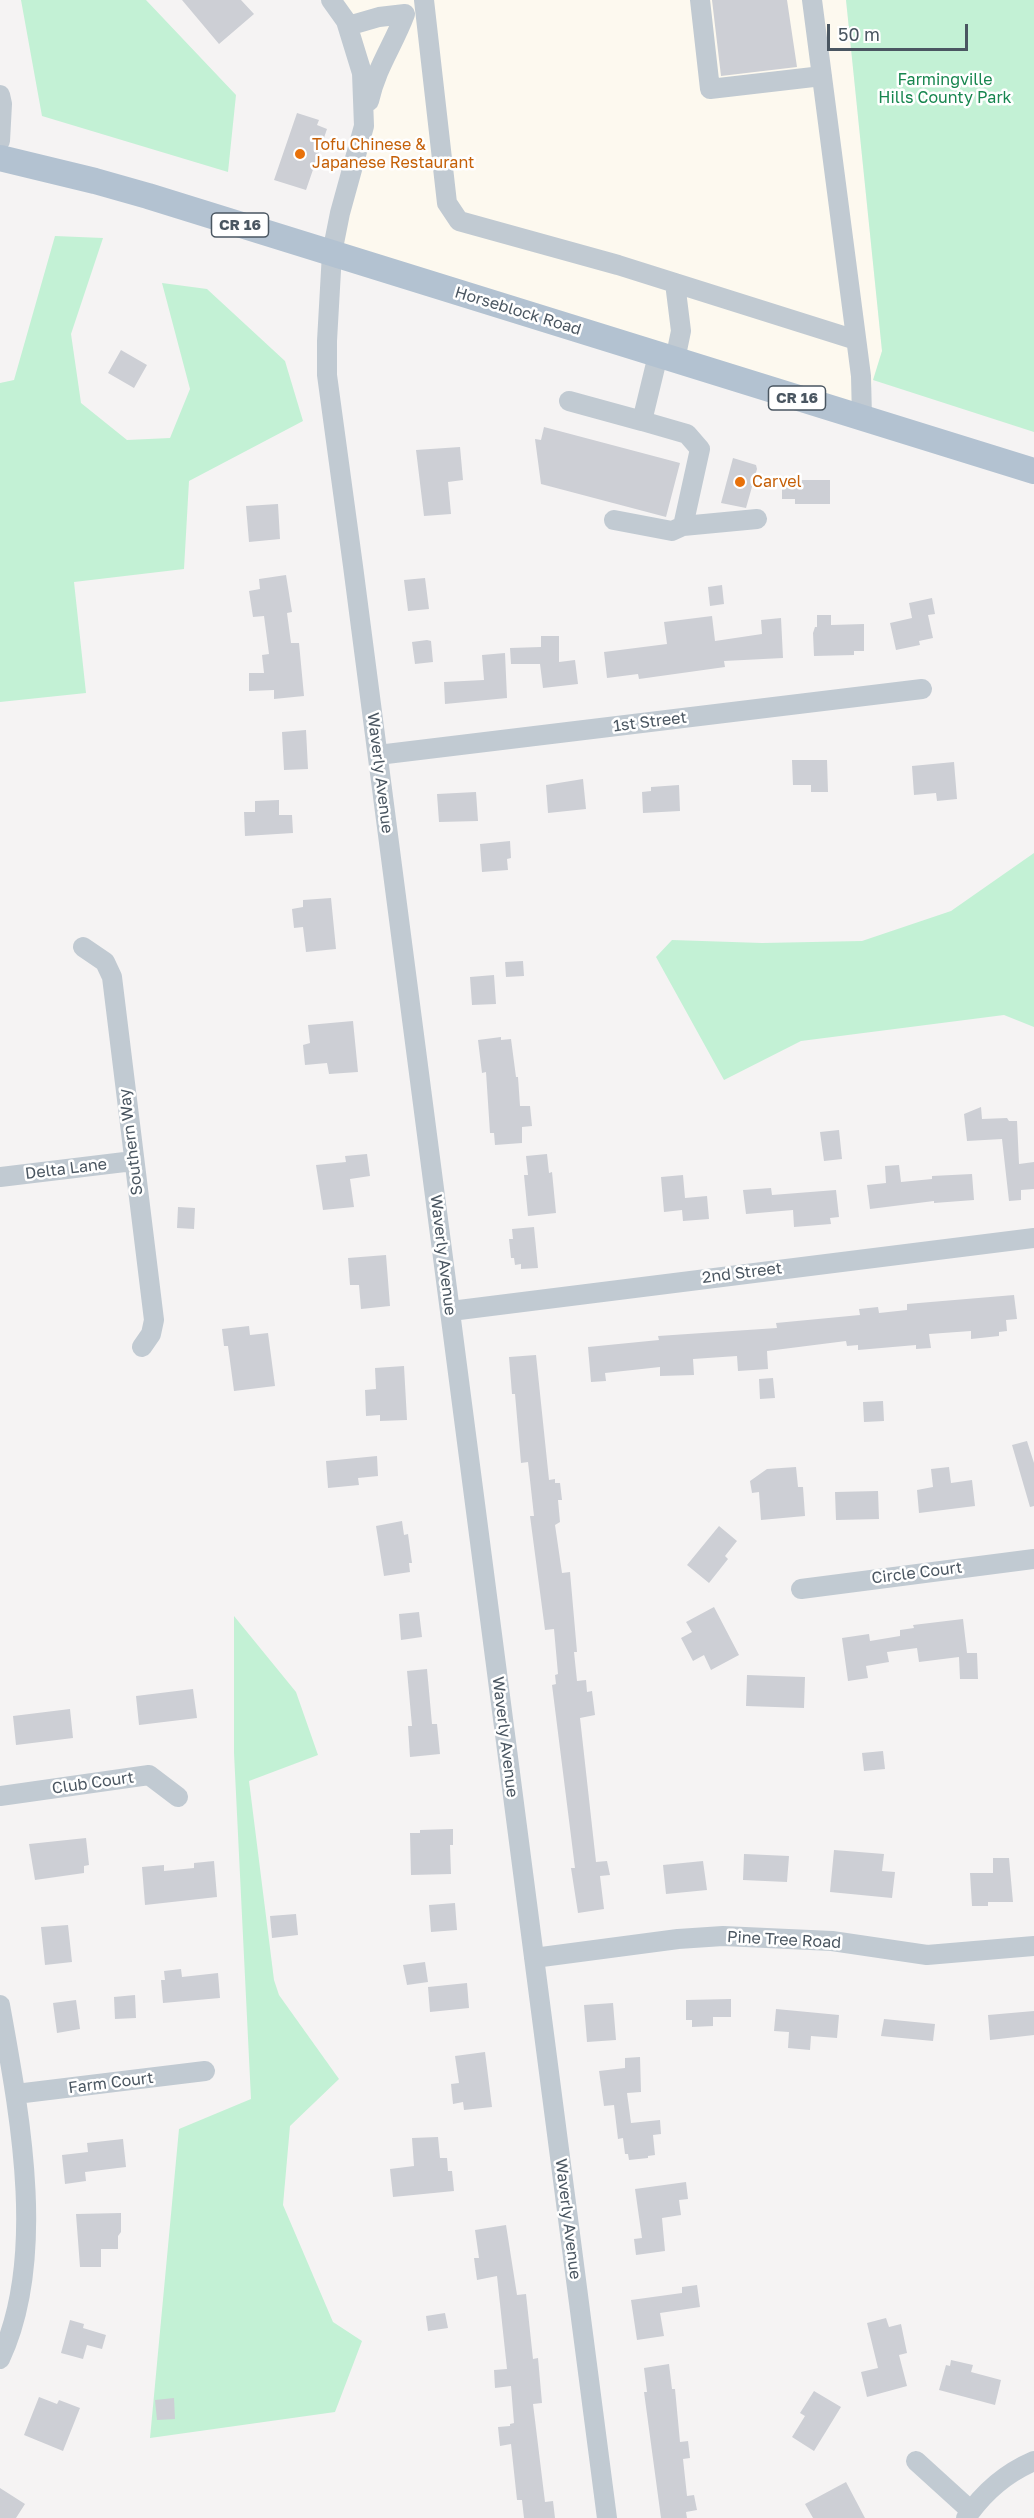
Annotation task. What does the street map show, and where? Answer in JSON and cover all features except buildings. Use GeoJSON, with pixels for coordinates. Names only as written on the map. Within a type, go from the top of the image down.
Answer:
{"type":"FeatureCollection","features":[{"type":"Feature","properties":{"kind":"main road","name":"Horseblock Road"},"geometry":{"type":"LineString","coordinates":[[0,158],[106,184],[1034,471]]}},
{"type":"Feature","properties":{"kind":"street","name":"Waverly Avenue"},"geometry":{"type":"LineString","coordinates":[[331,0],[348,26],[362,73],[363,130],[340,213],[332,253],[328,299],[327,375],[607,2518]]}},
{"type":"Feature","properties":{"kind":"street"},"geometry":{"type":"LineString","coordinates":[[363,130],[372,85],[382,58],[398,34],[405,14],[422,0]]}},
{"type":"Feature","properties":{"kind":"street"},"geometry":{"type":"LineString","coordinates":[[422,0],[447,203],[459,221],[675,283],[856,340]]}},
{"type":"Feature","properties":{"kind":"street"},"geometry":{"type":"LineString","coordinates":[[700,0],[710,89],[822,76]]}},
{"type":"Feature","properties":{"kind":"street"},"geometry":{"type":"LineString","coordinates":[[812,0],[861,380],[862,418]]}},
{"type":"Feature","properties":{"kind":"street"},"geometry":{"type":"LineString","coordinates":[[348,26],[379,17],[405,14]]}},
{"type":"Feature","properties":{"kind":"street"},"geometry":{"type":"LineString","coordinates":[[0,95],[2,104],[0,141]]}},
{"type":"Feature","properties":{"kind":"street"},"geometry":{"type":"LineString","coordinates":[[642,421],[667,357],[681,331],[675,283]]}},
{"type":"Feature","properties":{"kind":"street"},"geometry":{"type":"LineString","coordinates":[[568,401],[687,434],[700,449],[683,526]]}},
{"type":"Feature","properties":{"kind":"street"},"geometry":{"type":"LineString","coordinates":[[614,520],[672,531],[683,526],[757,519]]}},
{"type":"Feature","properties":{"kind":"street","name":"1st Street"},"geometry":{"type":"LineString","coordinates":[[378,754],[922,689]]}},
{"type":"Feature","properties":{"kind":"street","name":"Southern Way"},"geometry":{"type":"LineString","coordinates":[[82,947],[105,962],[112,976],[154,1320],[151,1334],[142,1347]]}},
{"type":"Feature","properties":{"kind":"street","name":"Delta Lane"},"geometry":{"type":"LineString","coordinates":[[0,1177],[133,1161]]}},
{"type":"Feature","properties":{"kind":"street","name":"2nd Street"},"geometry":{"type":"LineString","coordinates":[[451,1311],[1034,1238]]}},
{"type":"Feature","properties":{"kind":"street","name":"Circle Court"},"geometry":{"type":"LineString","coordinates":[[801,1589],[1034,1559]]}},
{"type":"Feature","properties":{"kind":"street","name":"Club Court"},"geometry":{"type":"LineString","coordinates":[[0,1796],[149,1776],[178,1797]]}},
{"type":"Feature","properties":{"kind":"street","name":"Pine Tree Road"},"geometry":{"type":"LineString","coordinates":[[534,1958],[678,1939],[723,1936],[832,1941],[927,1955],[1034,1946]]}},
{"type":"Feature","properties":{"kind":"street"},"geometry":{"type":"LineString","coordinates":[[0,2005],[16,2094],[25,2181],[23,2271],[16,2310],[0,2359]]}},
{"type":"Feature","properties":{"kind":"street","name":"Farm Court"},"geometry":{"type":"LineString","coordinates":[[16,2094],[205,2071]]}},
{"type":"Feature","properties":{"kind":"street"},"geometry":{"type":"LineString","coordinates":[[916,2461],[969,2514],[992,2487],[1020,2467],[1034,2461]]}},
{"type":"Feature","properties":{"kind":"shaded area"},"geometry":{"type":"Polygon","coordinates":[[[330,0],[846,0],[882,351],[862,418],[332,253],[363,130],[362,72],[330,0]]]}},
{"type":"Feature","properties":{"kind":"green space"},"geometry":{"type":"Polygon","coordinates":[[[21,0],[146,0],[236,95],[228,172],[42,116],[21,0]]]}},
{"type":"Feature","properties":{"kind":"green space","name":"Farmingville Hills County Park"},"geometry":{"type":"Polygon","coordinates":[[[846,0],[1034,0],[1034,432],[873,380],[882,351],[846,0]]]}},
{"type":"Feature","properties":{"kind":"green space"},"geometry":{"type":"Polygon","coordinates":[[[55,236],[103,238],[71,334],[81,403],[127,440],[170,438],[190,389],[162,283],[207,289],[285,361],[303,421],[189,481],[184,569],[74,582],[86,693],[0,702],[0,383],[14,380],[55,236]]]}},
{"type":"Feature","properties":{"kind":"green space"},"geometry":{"type":"Polygon","coordinates":[[[1034,853],[1034,1027],[1004,1015],[801,1041],[724,1080],[656,957],[672,940],[762,943],[862,941],[951,911],[1034,853]]]}},
{"type":"Feature","properties":{"kind":"green space"},"geometry":{"type":"Polygon","coordinates":[[[234,1616],[296,1692],[318,1755],[249,1781],[274,1980],[279,1995],[339,2079],[290,2126],[283,2205],[333,2322],[362,2341],[335,2412],[150,2438],[179,2129],[251,2099],[234,1753],[234,1616]]]}},
{"type":"Feature","properties":{"kind":"place","name":"Tofu Chinese & Japanese Restaurant"},"geometry":{"type":"Point","coordinates":[300,154]}},
{"type":"Feature","properties":{"kind":"place","name":"Carvel"},"geometry":{"type":"Point","coordinates":[740,482]}}]}
